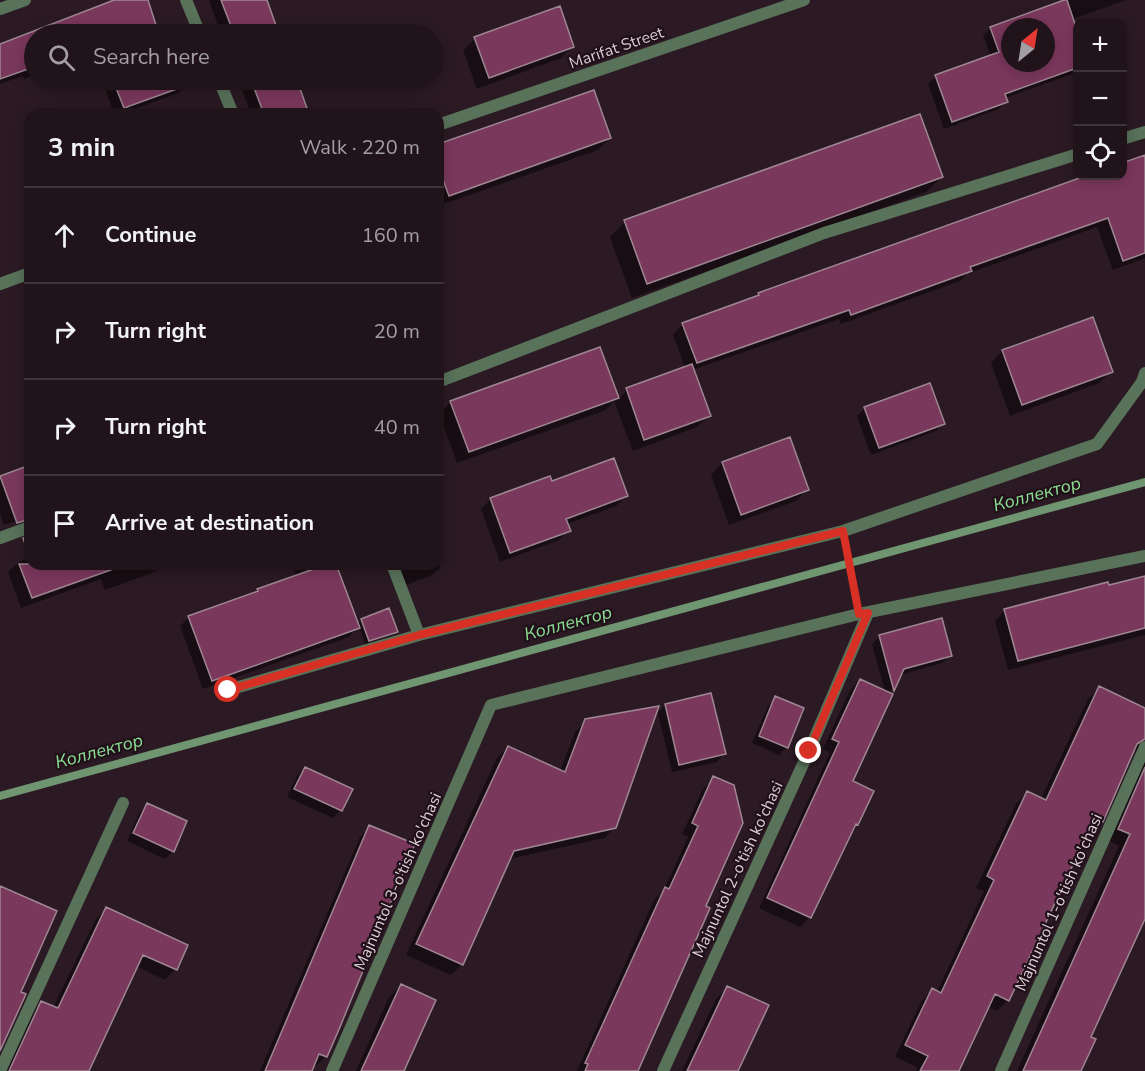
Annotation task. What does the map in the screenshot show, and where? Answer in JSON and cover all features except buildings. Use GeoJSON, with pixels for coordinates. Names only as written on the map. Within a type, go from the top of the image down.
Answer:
{"type":"FeatureCollection","features":[{"type":"Feature","properties":{"kind":"street"},"geometry":{"type":"LineString","coordinates":[[0,9],[25,0]]}},
{"type":"Feature","properties":{"kind":"street"},"geometry":{"type":"LineString","coordinates":[[186,0],[196,24]]}},
{"type":"Feature","properties":{"kind":"street","name":"Marifat Street"},"geometry":{"type":"LineString","coordinates":[[444,123],[804,0]]}},
{"type":"Feature","properties":{"kind":"street"},"geometry":{"type":"LineString","coordinates":[[223,90],[231,108]]}},
{"type":"Feature","properties":{"kind":"street"},"geometry":{"type":"LineString","coordinates":[[1127,137],[1145,132]]}},
{"type":"Feature","properties":{"kind":"street"},"geometry":{"type":"LineString","coordinates":[[444,379],[825,233],[1073,155]]}},
{"type":"Feature","properties":{"kind":"street"},"geometry":{"type":"LineString","coordinates":[[0,284],[24,275]]}},
{"type":"Feature","properties":{"kind":"street"},"geometry":{"type":"LineString","coordinates":[[228,690],[419,635],[843,531],[1097,444],[1142,382],[1145,373]]}},
{"type":"Feature","properties":{"kind":"street"},"geometry":{"type":"LineString","coordinates":[[0,538],[24,529]]}},
{"type":"Feature","properties":{"kind":"street"},"geometry":{"type":"LineString","coordinates":[[863,613],[1145,556]]}},
{"type":"Feature","properties":{"kind":"street"},"geometry":{"type":"LineString","coordinates":[[394,570],[419,635]]}},
{"type":"Feature","properties":{"kind":"street","name":"Majnuntol 3-o'tish ko'chasi"},"geometry":{"type":"LineString","coordinates":[[332,1071],[491,705],[863,613]]}},
{"type":"Feature","properties":{"kind":"street","name":"Majnuntol 2-o'tish ko'chasi"},"geometry":{"type":"LineString","coordinates":[[663,1071],[809,751],[863,613]]}},
{"type":"Feature","properties":{"kind":"street","name":"Majnuntol 1-o'tish ko'chasi"},"geometry":{"type":"LineString","coordinates":[[1001,1071],[1145,747]]}},
{"type":"Feature","properties":{"kind":"street"},"geometry":{"type":"LineString","coordinates":[[0,1071],[123,803]]}},
{"type":"Feature","properties":{"kind":"path"},"geometry":{"type":"LineString","coordinates":[[843,531],[863,613]]}},
{"type":"Feature","properties":{"kind":"waterway","name":"Коллектор"},"geometry":{"type":"LineString","coordinates":[[0,796],[1145,482]]}},
{"type":"Feature","properties":{"kind":"route"},"geometry":{"type":"LineString","coordinates":[[228,690],[419,635],[843,531],[859,614],[868,613],[809,751]]}}]}
